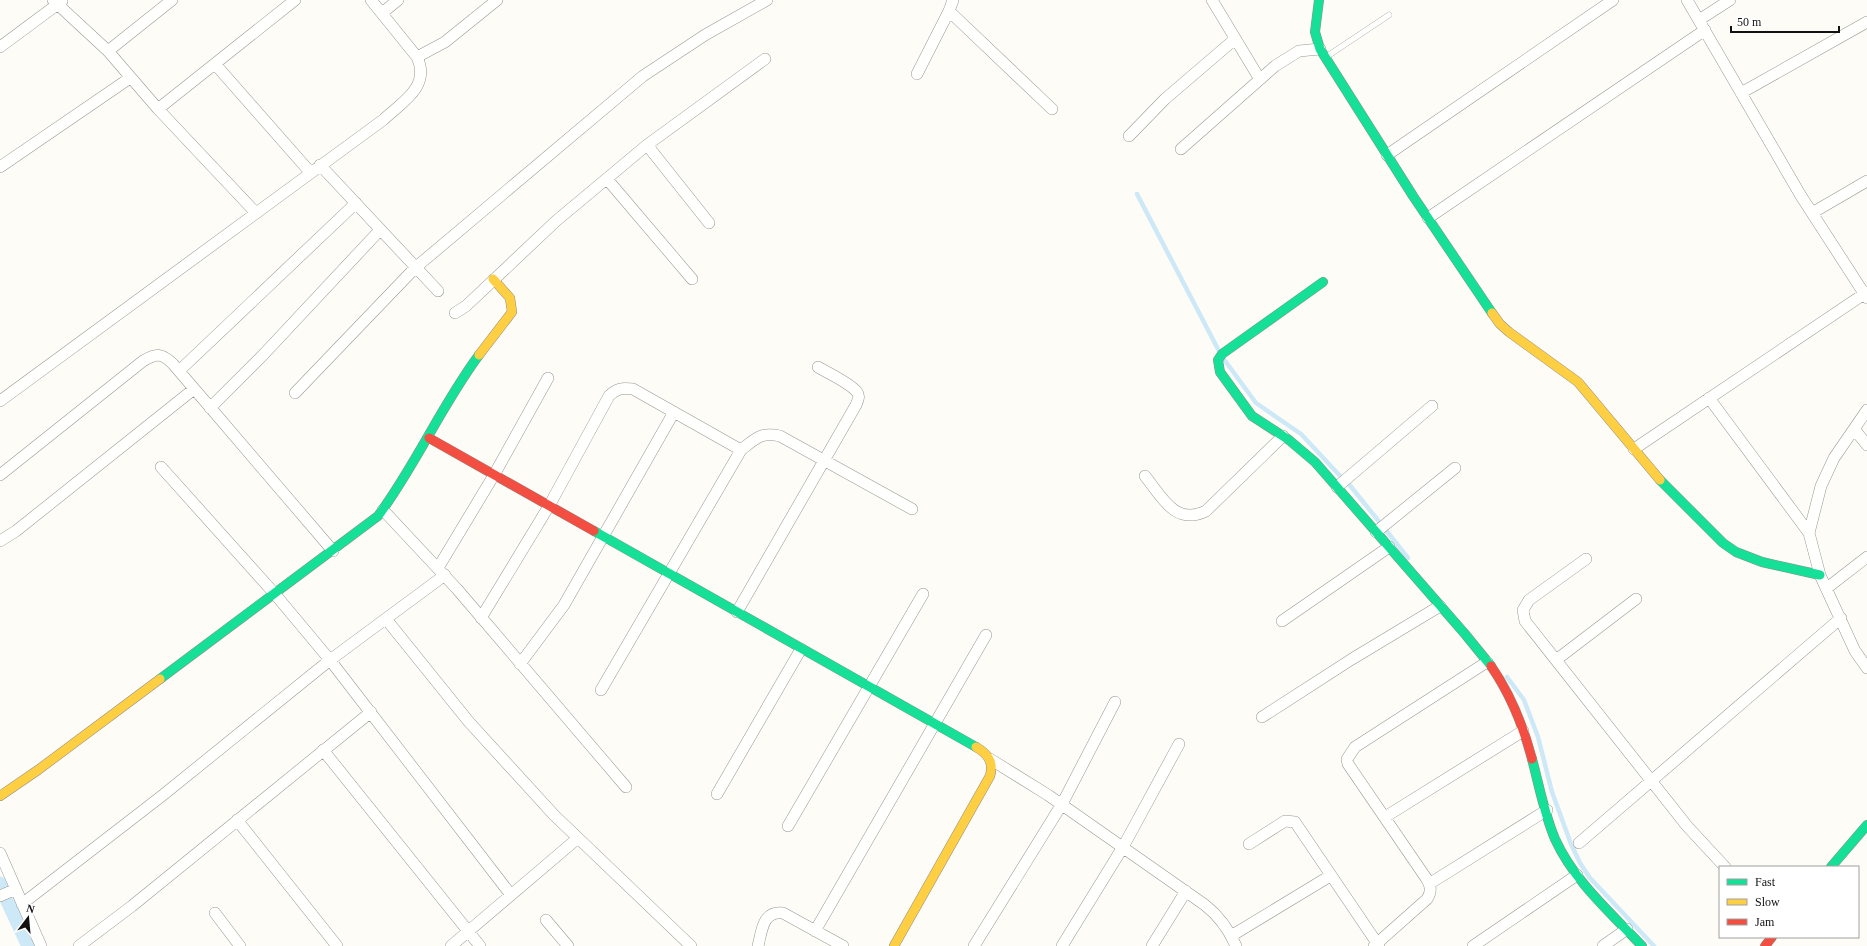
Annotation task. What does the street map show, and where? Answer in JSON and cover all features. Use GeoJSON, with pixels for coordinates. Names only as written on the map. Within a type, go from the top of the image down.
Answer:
{"type":"FeatureCollection","features":[{"type":"Feature","properties":{"kind":"street"},"geometry":{"type":"LineString","coordinates":[[108,52],[172,0]]}},
{"type":"Feature","properties":{"kind":"street"},"geometry":{"type":"LineString","coordinates":[[158,109],[295,0]]}},
{"type":"Feature","properties":{"kind":"street"},"geometry":{"type":"LineString","coordinates":[[0,401],[382,120],[412,94],[419,84],[422,73],[417,57],[372,0]]}},
{"type":"Feature","properties":{"kind":"street"},"geometry":{"type":"LineString","coordinates":[[382,13],[398,0]]}},
{"type":"Feature","properties":{"kind":"street"},"geometry":{"type":"LineString","coordinates":[[417,57],[445,42],[497,0]]}},
{"type":"Feature","properties":{"kind":"street"},"geometry":{"type":"LineString","coordinates":[[295,393],[415,268],[643,76],[700,39],[767,0]]}},
{"type":"Feature","properties":{"kind":"street"},"geometry":{"type":"LineString","coordinates":[[917,74],[949,12],[953,0]]}},
{"type":"Feature","properties":{"kind":"street"},"geometry":{"type":"LineString","coordinates":[[1212,0],[1259,78]]}},
{"type":"Feature","properties":{"kind":"street"},"geometry":{"type":"LineString","coordinates":[[1319,0],[1315,32],[1323,53],[1428,218],[1500,324],[1514,338],[1564,370],[1578,382],[1634,449],[1682,503],[1723,542],[1736,552],[1762,562],[1820,574]]}},
{"type":"Feature","properties":{"kind":"street"},"geometry":{"type":"LineString","coordinates":[[1387,155],[1613,0]]}},
{"type":"Feature","properties":{"kind":"street"},"geometry":{"type":"LineString","coordinates":[[1634,449],[1866,294],[1812,213],[1687,0]]}},
{"type":"Feature","properties":{"kind":"street"},"geometry":{"type":"LineString","coordinates":[[1699,20],[1730,0]]}},
{"type":"Feature","properties":{"kind":"street"},"geometry":{"type":"LineString","coordinates":[[0,47],[58,1],[108,52],[158,109],[256,213]]}},
{"type":"Feature","properties":{"kind":"street"},"geometry":{"type":"LineString","coordinates":[[949,12],[1052,109]]}},
{"type":"Feature","properties":{"kind":"street"},"geometry":{"type":"LineString","coordinates":[[1741,93],[1867,22]]}},
{"type":"Feature","properties":{"kind":"street"},"geometry":{"type":"LineString","coordinates":[[1428,218],[1705,30]]}},
{"type":"Feature","properties":{"kind":"street"},"geometry":{"type":"LineString","coordinates":[[1129,136],[1165,99],[1235,39]]}},
{"type":"Feature","properties":{"kind":"street"},"geometry":{"type":"LineString","coordinates":[[1181,149],[1259,78],[1291,54],[1299,51],[1323,53]]}},
{"type":"Feature","properties":{"kind":"street"},"geometry":{"type":"LineString","coordinates":[[455,313],[466,306],[556,221],[647,145],[765,59]]}},
{"type":"Feature","properties":{"kind":"street"},"geometry":{"type":"LineString","coordinates":[[215,64],[310,172]]}},
{"type":"Feature","properties":{"kind":"street"},"geometry":{"type":"LineString","coordinates":[[0,167],[130,78]]}},
{"type":"Feature","properties":{"kind":"street"},"geometry":{"type":"LineString","coordinates":[[647,145],[709,223]]}},
{"type":"Feature","properties":{"kind":"street"},"geometry":{"type":"LineString","coordinates":[[320,165],[438,292]]}},
{"type":"Feature","properties":{"kind":"street"},"geometry":{"type":"LineString","coordinates":[[607,179],[692,279]]}},
{"type":"Feature","properties":{"kind":"street"},"geometry":{"type":"LineString","coordinates":[[1812,213],[1867,181]]}},
{"type":"Feature","properties":{"kind":"street"},"geometry":{"type":"LineString","coordinates":[[179,372],[356,203]]}},
{"type":"Feature","properties":{"kind":"street"},"geometry":{"type":"LineString","coordinates":[[210,408],[263,355],[380,230]]}},
{"type":"Feature","properties":{"kind":"street"},"geometry":{"type":"LineString","coordinates":[[0,796],[38,770],[274,593],[364,528],[383,510],[395,496],[461,381],[512,312],[512,303],[508,296],[493,279]]}},
{"type":"Feature","properties":{"kind":"street"},"geometry":{"type":"LineString","coordinates":[[1323,282],[1222,354],[1218,360],[1220,372],[1245,408],[1263,424],[1283,436],[1311,458],[1440,606],[1499,678],[1512,700],[1523,731],[1555,838],[1566,859],[1642,946]]}},
{"type":"Feature","properties":{"kind":"street"},"geometry":{"type":"LineString","coordinates":[[0,475],[143,360],[159,355],[166,357],[333,551]]}},
{"type":"Feature","properties":{"kind":"street"},"geometry":{"type":"LineString","coordinates":[[737,612],[859,398],[857,392],[850,386],[818,366]]}},
{"type":"Feature","properties":{"kind":"street"},"geometry":{"type":"LineString","coordinates":[[22,904],[169,790],[330,660],[386,619],[441,572],[548,378]]}},
{"type":"Feature","properties":{"kind":"street"},"geometry":{"type":"LineString","coordinates":[[481,618],[549,506],[610,396],[616,390],[622,388],[633,389],[741,450]]}},
{"type":"Feature","properties":{"kind":"street"},"geometry":{"type":"LineString","coordinates":[[0,541],[16,531],[194,389]]}},
{"type":"Feature","properties":{"kind":"street"},"geometry":{"type":"LineString","coordinates":[[1710,398],[1809,533],[1820,574],[1855,651],[1867,668]]}},
{"type":"Feature","properties":{"kind":"street"},"geometry":{"type":"LineString","coordinates":[[1337,487],[1432,406]]}},
{"type":"Feature","properties":{"kind":"street"},"geometry":{"type":"LineString","coordinates":[[1809,533],[1820,486],[1834,458],[1867,410]]}},
{"type":"Feature","properties":{"kind":"street"},"geometry":{"type":"LineString","coordinates":[[520,664],[564,605],[674,412]]}},
{"type":"Feature","properties":{"kind":"street"},"geometry":{"type":"LineString","coordinates":[[1854,429],[1867,445]]}},
{"type":"Feature","properties":{"kind":"street"},"geometry":{"type":"LineString","coordinates":[[601,690],[741,450],[761,435],[769,434],[780,436],[825,459],[912,509]]}},
{"type":"Feature","properties":{"kind":"street"},"geometry":{"type":"LineString","coordinates":[[1145,476],[1176,512],[1188,516],[1197,515],[1206,511],[1283,436]]}},
{"type":"Feature","properties":{"kind":"street"},"geometry":{"type":"LineString","coordinates":[[429,438],[984,752],[990,759],[1062,804],[1214,912],[1232,936],[1236,946]]}},
{"type":"Feature","properties":{"kind":"street"},"geometry":{"type":"LineString","coordinates":[[161,467],[274,593],[330,660],[511,895]]}},
{"type":"Feature","properties":{"kind":"street"},"geometry":{"type":"LineString","coordinates":[[1376,532],[1455,468]]}},
{"type":"Feature","properties":{"kind":"street"},"geometry":{"type":"LineString","coordinates":[[383,510],[441,572],[626,786]]}},
{"type":"Feature","properties":{"kind":"street"},"geometry":{"type":"LineString","coordinates":[[1282,622],[1389,547]]}},
{"type":"Feature","properties":{"kind":"street"},"geometry":{"type":"LineString","coordinates":[[1827,588],[1867,557]]}},
{"type":"Feature","properties":{"kind":"street"},"geometry":{"type":"LineString","coordinates":[[1586,559],[1529,600],[1523,610],[1526,621],[1687,826],[1724,866]]}},
{"type":"Feature","properties":{"kind":"street"},"geometry":{"type":"LineString","coordinates":[[788,826],[868,686],[924,594]]}},
{"type":"Feature","properties":{"kind":"street"},"geometry":{"type":"LineString","coordinates":[[1556,660],[1636,599]]}},
{"type":"Feature","properties":{"kind":"street"},"geometry":{"type":"LineString","coordinates":[[1262,717],[1352,659],[1440,606]]}},
{"type":"Feature","properties":{"kind":"street"},"geometry":{"type":"LineString","coordinates":[[1579,843],[1841,618]]}},
{"type":"Feature","properties":{"kind":"street"},"geometry":{"type":"LineString","coordinates":[[386,619],[470,722],[554,815],[691,946]]}},
{"type":"Feature","properties":{"kind":"street"},"geometry":{"type":"LineString","coordinates":[[814,930],[986,635]]}},
{"type":"Feature","properties":{"kind":"street"},"geometry":{"type":"LineString","coordinates":[[717,794],[802,648]]}},
{"type":"Feature","properties":{"kind":"street"},"geometry":{"type":"LineString","coordinates":[[1249,844],[1285,821],[1295,822],[1377,945],[1426,900],[1430,894],[1429,884],[1348,764],[1347,759],[1355,747],[1487,662]]}},
{"type":"Feature","properties":{"kind":"street"},"geometry":{"type":"LineString","coordinates":[[974,946],[1062,804],[1115,702]]}},
{"type":"Feature","properties":{"kind":"street"},"geometry":{"type":"LineString","coordinates":[[79,946],[132,906],[371,712]]}},
{"type":"Feature","properties":{"kind":"street"},"geometry":{"type":"LineString","coordinates":[[1385,817],[1523,731]]}},
{"type":"Feature","properties":{"kind":"street"},"geometry":{"type":"LineString","coordinates":[[1062,946],[1123,847],[1178,744]]}},
{"type":"Feature","properties":{"kind":"street"},"geometry":{"type":"LineString","coordinates":[[323,750],[480,946]]}},
{"type":"Feature","properties":{"kind":"street"},"geometry":{"type":"LineString","coordinates":[[894,946],[990,776],[992,768],[990,759]]}},
{"type":"Feature","properties":{"kind":"street"},"geometry":{"type":"LineString","coordinates":[[1429,884],[1547,810]]}},
{"type":"Feature","properties":{"kind":"street"},"geometry":{"type":"LineString","coordinates":[[237,820],[337,946]]}},
{"type":"Feature","properties":{"kind":"street"},"geometry":{"type":"LineString","coordinates":[[1832,866],[1867,824]]}},
{"type":"Feature","properties":{"kind":"street"},"geometry":{"type":"LineString","coordinates":[[452,946],[578,838]]}},
{"type":"Feature","properties":{"kind":"street"},"geometry":{"type":"LineString","coordinates":[[0,853],[8,892],[22,904],[39,945]]}},
{"type":"Feature","properties":{"kind":"street"},"geometry":{"type":"LineString","coordinates":[[1473,946],[1578,874]]}},
{"type":"Feature","properties":{"kind":"street"},"geometry":{"type":"LineString","coordinates":[[1232,936],[1330,876]]}},
{"type":"Feature","properties":{"kind":"street"},"geometry":{"type":"LineString","coordinates":[[1152,946],[1186,891]]}},
{"type":"Feature","properties":{"kind":"street"},"geometry":{"type":"LineString","coordinates":[[758,946],[765,920],[770,914],[776,912],[783,913],[843,946]]}},
{"type":"Feature","properties":{"kind":"street"},"geometry":{"type":"LineString","coordinates":[[215,913],[240,946]]}},
{"type":"Feature","properties":{"kind":"street"},"geometry":{"type":"LineString","coordinates":[[546,920],[568,946]]}},
{"type":"Feature","properties":{"kind":"street"},"geometry":{"type":"LineString","coordinates":[[1603,946],[1627,929]]}},
{"type":"Feature","properties":{"kind":"street"},"geometry":{"type":"LineString","coordinates":[[1765,946],[1771,938]]}},
{"type":"Feature","properties":{"kind":"lane"},"geometry":{"type":"LineString","coordinates":[[1323,53],[1389,15]]}},
{"type":"Feature","properties":{"kind":"waterway"},"geometry":{"type":"LineString","coordinates":[[1137,194],[1219,351]]}},
{"type":"Feature","properties":{"kind":"waterway"},"geometry":{"type":"LineString","coordinates":[[1223,358],[1256,403],[1301,434],[1342,478]]}},
{"type":"Feature","properties":{"kind":"waterway"},"geometry":{"type":"LineString","coordinates":[[1348,483],[1381,524]]}},
{"type":"Feature","properties":{"kind":"waterway"},"geometry":{"type":"LineString","coordinates":[[1385,529],[1408,558]]}},
{"type":"Feature","properties":{"kind":"waterway"},"geometry":{"type":"LineString","coordinates":[[1507,677],[1524,700],[1538,737],[1552,792],[1571,844],[1580,863],[1590,878],[1654,946]]}},
{"type":"Feature","properties":{"kind":"waterway"},"geometry":{"type":"LineString","coordinates":[[0,884],[29,946]]}},
{"type":"Feature","properties":{"kind":"traffic: fast"},"geometry":{"type":"LineString","coordinates":[[1319,0],[1315,32],[1320,49],[1413,196],[1492,313]]}},
{"type":"Feature","properties":{"kind":"traffic: fast"},"geometry":{"type":"LineString","coordinates":[[1323,282],[1222,354],[1218,360],[1220,372],[1252,416],[1289,440],[1315,462],[1465,634],[1491,666]]}},
{"type":"Feature","properties":{"kind":"traffic: fast"},"geometry":{"type":"LineString","coordinates":[[160,679],[378,516],[392,497],[465,374],[479,355]]}},
{"type":"Feature","properties":{"kind":"traffic: fast"},"geometry":{"type":"LineString","coordinates":[[1660,480],[1723,543],[1736,552],[1762,562],[1820,575]]}},
{"type":"Feature","properties":{"kind":"traffic: fast"},"geometry":{"type":"LineString","coordinates":[[594,531],[976,747]]}},
{"type":"Feature","properties":{"kind":"traffic: fast"},"geometry":{"type":"LineString","coordinates":[[1532,759],[1548,819],[1555,839],[1563,854],[1572,869],[1594,896],[1642,946]]}},
{"type":"Feature","properties":{"kind":"traffic: fast"},"geometry":{"type":"LineString","coordinates":[[1832,866],[1867,825]]}},
{"type":"Feature","properties":{"kind":"traffic: slow"},"geometry":{"type":"LineString","coordinates":[[479,355],[512,312],[510,298],[493,279]]}},
{"type":"Feature","properties":{"kind":"traffic: slow"},"geometry":{"type":"LineString","coordinates":[[1492,313],[1500,324],[1509,332],[1578,382],[1660,480]]}},
{"type":"Feature","properties":{"kind":"traffic: slow"},"geometry":{"type":"LineString","coordinates":[[0,796],[38,770],[160,679]]}},
{"type":"Feature","properties":{"kind":"traffic: slow"},"geometry":{"type":"LineString","coordinates":[[894,946],[990,776],[991,767],[989,759],[976,747]]}},
{"type":"Feature","properties":{"kind":"traffic: jam"},"geometry":{"type":"LineString","coordinates":[[429,438],[594,531]]}},
{"type":"Feature","properties":{"kind":"traffic: jam"},"geometry":{"type":"LineString","coordinates":[[1491,666],[1505,688],[1516,711],[1525,734],[1532,759]]}},
{"type":"Feature","properties":{"kind":"traffic: jam"},"geometry":{"type":"LineString","coordinates":[[1765,946],[1771,938]]}}]}
